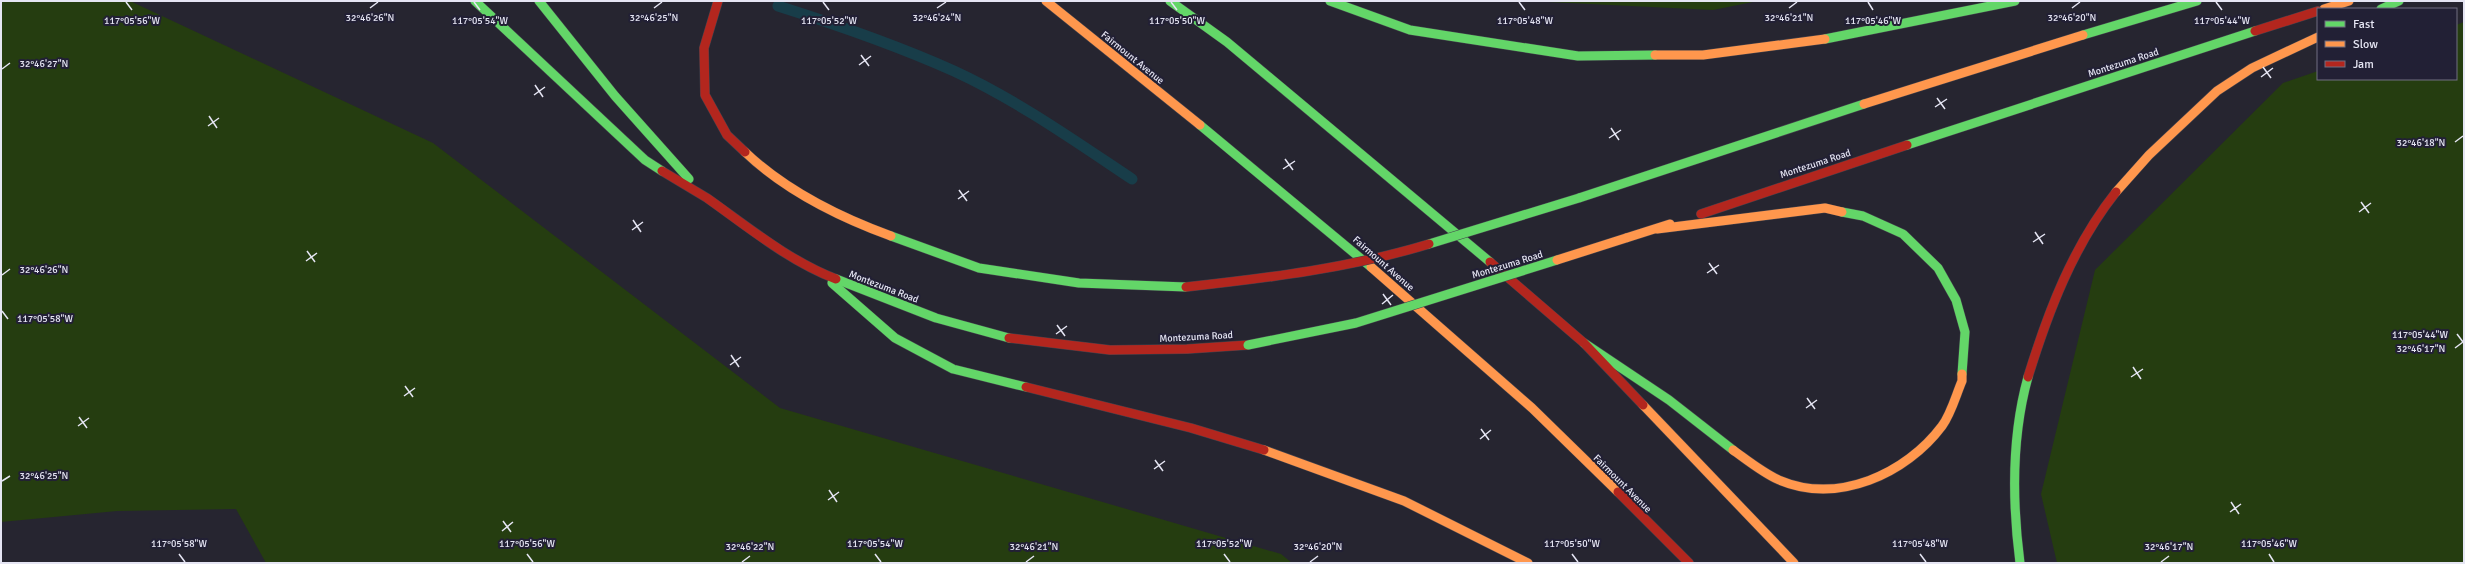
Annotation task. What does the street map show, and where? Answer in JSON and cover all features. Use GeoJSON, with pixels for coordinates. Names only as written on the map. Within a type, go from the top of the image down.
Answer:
{"type":"FeatureCollection","features":[{"type":"Feature","properties":{"kind":"main road"},"geometry":{"type":"LineString","coordinates":[[475,1],[645,160],[706,198]]}},
{"type":"Feature","properties":{"kind":"main road"},"geometry":{"type":"LineString","coordinates":[[539,1],[615,96],[706,198]]}},
{"type":"Feature","properties":{"kind":"main road"},"geometry":{"type":"LineString","coordinates":[[718,1],[704,48],[705,96],[727,135],[765,171],[778,179],[816,202],[877,231],[979,268],[1079,283],[1186,287],[1288,276],[1402,252],[1579,198],[1753,142],[1922,84],[2197,1]]}},
{"type":"Feature","properties":{"kind":"main road","name":"Fairmount Avenue"},"geometry":{"type":"LineString","coordinates":[[1046,1],[1330,231],[1532,408],[1689,563]]}},
{"type":"Feature","properties":{"kind":"main road"},"geometry":{"type":"LineString","coordinates":[[1170,1],[1239,51],[1376,164],[1584,343],[1794,563]]}},
{"type":"Feature","properties":{"kind":"main road"},"geometry":{"type":"LineString","coordinates":[[1330,1],[1410,30],[1586,56],[1718,53],[1845,37],[2016,1]]}},
{"type":"Feature","properties":{"kind":"main road"},"geometry":{"type":"LineString","coordinates":[[2327,8],[2349,1]]}},
{"type":"Feature","properties":{"kind":"main road"},"geometry":{"type":"LineString","coordinates":[[2383,8],[2399,1]]}},
{"type":"Feature","properties":{"kind":"main road","name":"Montezuma Road"},"geometry":{"type":"LineString","coordinates":[[706,198],[750,231],[820,274],[936,318],[1010,338],[1110,350],[1188,349],[1248,345],[1356,323],[1657,229],[2030,103],[2317,11]]}},
{"type":"Feature","properties":{"kind":"main road"},"geometry":{"type":"LineString","coordinates":[[2020,563],[2013,494],[2018,422],[2036,350],[2070,268],[2107,205],[2148,157],[2218,91],[2277,56],[2317,37]]}},
{"type":"Feature","properties":{"kind":"main road"},"geometry":{"type":"LineString","coordinates":[[1584,343],[1669,400],[1740,455],[1779,480],[1820,490],[1863,484],[1907,462],[1943,425],[1962,381],[1965,332],[1956,300],[1938,268],[1903,234],[1863,216],[1825,208],[1657,229]]}},
{"type":"Feature","properties":{"kind":"main road"},"geometry":{"type":"LineString","coordinates":[[820,274],[895,338],[952,369],[1191,428],[1293,459],[1404,501],[1528,563]]}},
{"type":"Feature","properties":{"kind":"green space"},"geometry":{"type":"Polygon","coordinates":[[[1,1],[130,1],[433,143],[780,408],[1281,554],[1292,563],[266,563],[236,509],[117,511],[1,522],[1,1]]]}},
{"type":"Feature","properties":{"kind":"green space"},"geometry":{"type":"Polygon","coordinates":[[[1528,1],[1758,1],[1713,10],[1528,1]]]}},
{"type":"Feature","properties":{"kind":"green space"},"geometry":{"type":"Polygon","coordinates":[[[2464,22],[2464,563],[2057,563],[2041,494],[2095,270],[2283,83],[2317,71],[2317,80],[2457,80],[2457,25],[2464,22]]]}},
{"type":"Feature","properties":{"kind":"waterway"},"geometry":{"type":"LineString","coordinates":[[778,6],[889,44],[977,82],[1023,108],[1132,179]]}},
{"type":"Feature","properties":{"kind":"traffic: fast"},"geometry":{"type":"LineString","coordinates":[[475,1],[645,160],[662,171]]}},
{"type":"Feature","properties":{"kind":"traffic: fast"},"geometry":{"type":"LineString","coordinates":[[539,1],[615,96],[689,179]]}},
{"type":"Feature","properties":{"kind":"traffic: fast"},"geometry":{"type":"LineString","coordinates":[[1170,1],[1227,42],[1490,262]]}},
{"type":"Feature","properties":{"kind":"traffic: fast"},"geometry":{"type":"LineString","coordinates":[[1330,1],[1410,30],[1578,56],[1655,55]]}},
{"type":"Feature","properties":{"kind":"traffic: fast"},"geometry":{"type":"LineString","coordinates":[[1825,39],[2015,1]]}},
{"type":"Feature","properties":{"kind":"traffic: fast"},"geometry":{"type":"LineString","coordinates":[[2083,35],[2197,1]]}},
{"type":"Feature","properties":{"kind":"traffic: fast"},"geometry":{"type":"LineString","coordinates":[[2383,8],[2399,1]]}},
{"type":"Feature","properties":{"kind":"traffic: fast"},"geometry":{"type":"LineString","coordinates":[[1907,145],[2255,31]]}},
{"type":"Feature","properties":{"kind":"traffic: fast"},"geometry":{"type":"LineString","coordinates":[[1579,198],[1864,104]]}},
{"type":"Feature","properties":{"kind":"traffic: fast"},"geometry":{"type":"LineString","coordinates":[[1200,125],[1371,267]]}},
{"type":"Feature","properties":{"kind":"traffic: fast"},"geometry":{"type":"LineString","coordinates":[[1429,244],[1579,198]]}},
{"type":"Feature","properties":{"kind":"traffic: fast"},"geometry":{"type":"LineString","coordinates":[[1842,212],[1863,216],[1903,234],[1938,268],[1956,300],[1965,332],[1962,374]]}},
{"type":"Feature","properties":{"kind":"traffic: fast"},"geometry":{"type":"LineString","coordinates":[[891,236],[979,268],[1079,283],[1186,287]]}},
{"type":"Feature","properties":{"kind":"traffic: fast"},"geometry":{"type":"LineString","coordinates":[[1248,345],[1356,323],[1557,260]]}},
{"type":"Feature","properties":{"kind":"traffic: fast"},"geometry":{"type":"LineString","coordinates":[[836,279],[936,318],[1009,338]]}},
{"type":"Feature","properties":{"kind":"traffic: fast"},"geometry":{"type":"LineString","coordinates":[[832,283],[895,338],[953,369],[1026,387]]}},
{"type":"Feature","properties":{"kind":"traffic: fast"},"geometry":{"type":"LineString","coordinates":[[1584,343],[1669,400],[1733,450]]}},
{"type":"Feature","properties":{"kind":"traffic: fast"},"geometry":{"type":"LineString","coordinates":[[2020,563],[2015,516],[2016,446],[2018,423],[2028,377]]}},
{"type":"Feature","properties":{"kind":"traffic: slow"},"geometry":{"type":"LineString","coordinates":[[1046,1],[1200,125]]}},
{"type":"Feature","properties":{"kind":"traffic: slow"},"geometry":{"type":"LineString","coordinates":[[2327,8],[2349,1]]}},
{"type":"Feature","properties":{"kind":"traffic: slow"},"geometry":{"type":"LineString","coordinates":[[1864,104],[2083,35]]}},
{"type":"Feature","properties":{"kind":"traffic: slow"},"geometry":{"type":"LineString","coordinates":[[2116,192],[2149,155],[2217,91],[2252,68],[2317,37]]}},
{"type":"Feature","properties":{"kind":"traffic: slow"},"geometry":{"type":"LineString","coordinates":[[1655,55],[1703,55],[1825,39]]}},
{"type":"Feature","properties":{"kind":"traffic: slow"},"geometry":{"type":"LineString","coordinates":[[745,152],[777,178],[814,201],[832,211],[891,236]]}},
{"type":"Feature","properties":{"kind":"traffic: slow"},"geometry":{"type":"LineString","coordinates":[[1657,229],[1825,208],[1842,212]]}},
{"type":"Feature","properties":{"kind":"traffic: slow"},"geometry":{"type":"LineString","coordinates":[[1626,238],[1670,224]]}},
{"type":"Feature","properties":{"kind":"traffic: slow"},"geometry":{"type":"LineString","coordinates":[[1557,260],[1626,238]]}},
{"type":"Feature","properties":{"kind":"traffic: slow"},"geometry":{"type":"LineString","coordinates":[[1371,267],[1532,408],[1618,492]]}},
{"type":"Feature","properties":{"kind":"traffic: slow"},"geometry":{"type":"LineString","coordinates":[[1733,450],[1773,477],[1801,487],[1824,489],[1847,487],[1869,480],[1890,471],[1910,458],[1927,443],[1942,426],[1948,416],[1962,381],[1962,374]]}},
{"type":"Feature","properties":{"kind":"traffic: slow"},"geometry":{"type":"LineString","coordinates":[[1643,405],[1794,563]]}},
{"type":"Feature","properties":{"kind":"traffic: slow"},"geometry":{"type":"LineString","coordinates":[[1264,450],[1404,501],[1528,563]]}},
{"type":"Feature","properties":{"kind":"traffic: jam"},"geometry":{"type":"LineString","coordinates":[[718,1],[704,48],[705,95],[727,135],[745,152]]}},
{"type":"Feature","properties":{"kind":"traffic: jam"},"geometry":{"type":"LineString","coordinates":[[2255,31],[2317,11]]}},
{"type":"Feature","properties":{"kind":"traffic: jam"},"geometry":{"type":"LineString","coordinates":[[1701,214],[1907,145]]}},
{"type":"Feature","properties":{"kind":"traffic: jam"},"geometry":{"type":"LineString","coordinates":[[662,171],[707,198],[753,232],[785,253],[819,272],[836,279]]}},
{"type":"Feature","properties":{"kind":"traffic: jam"},"geometry":{"type":"LineString","coordinates":[[2028,377],[2044,328],[2063,280],[2087,235],[2116,192]]}},
{"type":"Feature","properties":{"kind":"traffic: jam"},"geometry":{"type":"LineString","coordinates":[[1186,287],[1278,276],[1339,266],[1369,260],[1429,244]]}},
{"type":"Feature","properties":{"kind":"traffic: jam"},"geometry":{"type":"LineString","coordinates":[[1490,262],[1584,343],[1643,405]]}},
{"type":"Feature","properties":{"kind":"traffic: jam"},"geometry":{"type":"LineString","coordinates":[[1009,338],[1110,350],[1187,349],[1248,345]]}},
{"type":"Feature","properties":{"kind":"traffic: jam"},"geometry":{"type":"LineString","coordinates":[[1026,387],[1191,428],[1264,450]]}},
{"type":"Feature","properties":{"kind":"traffic: jam"},"geometry":{"type":"LineString","coordinates":[[1618,492],[1689,563]]}}]}
